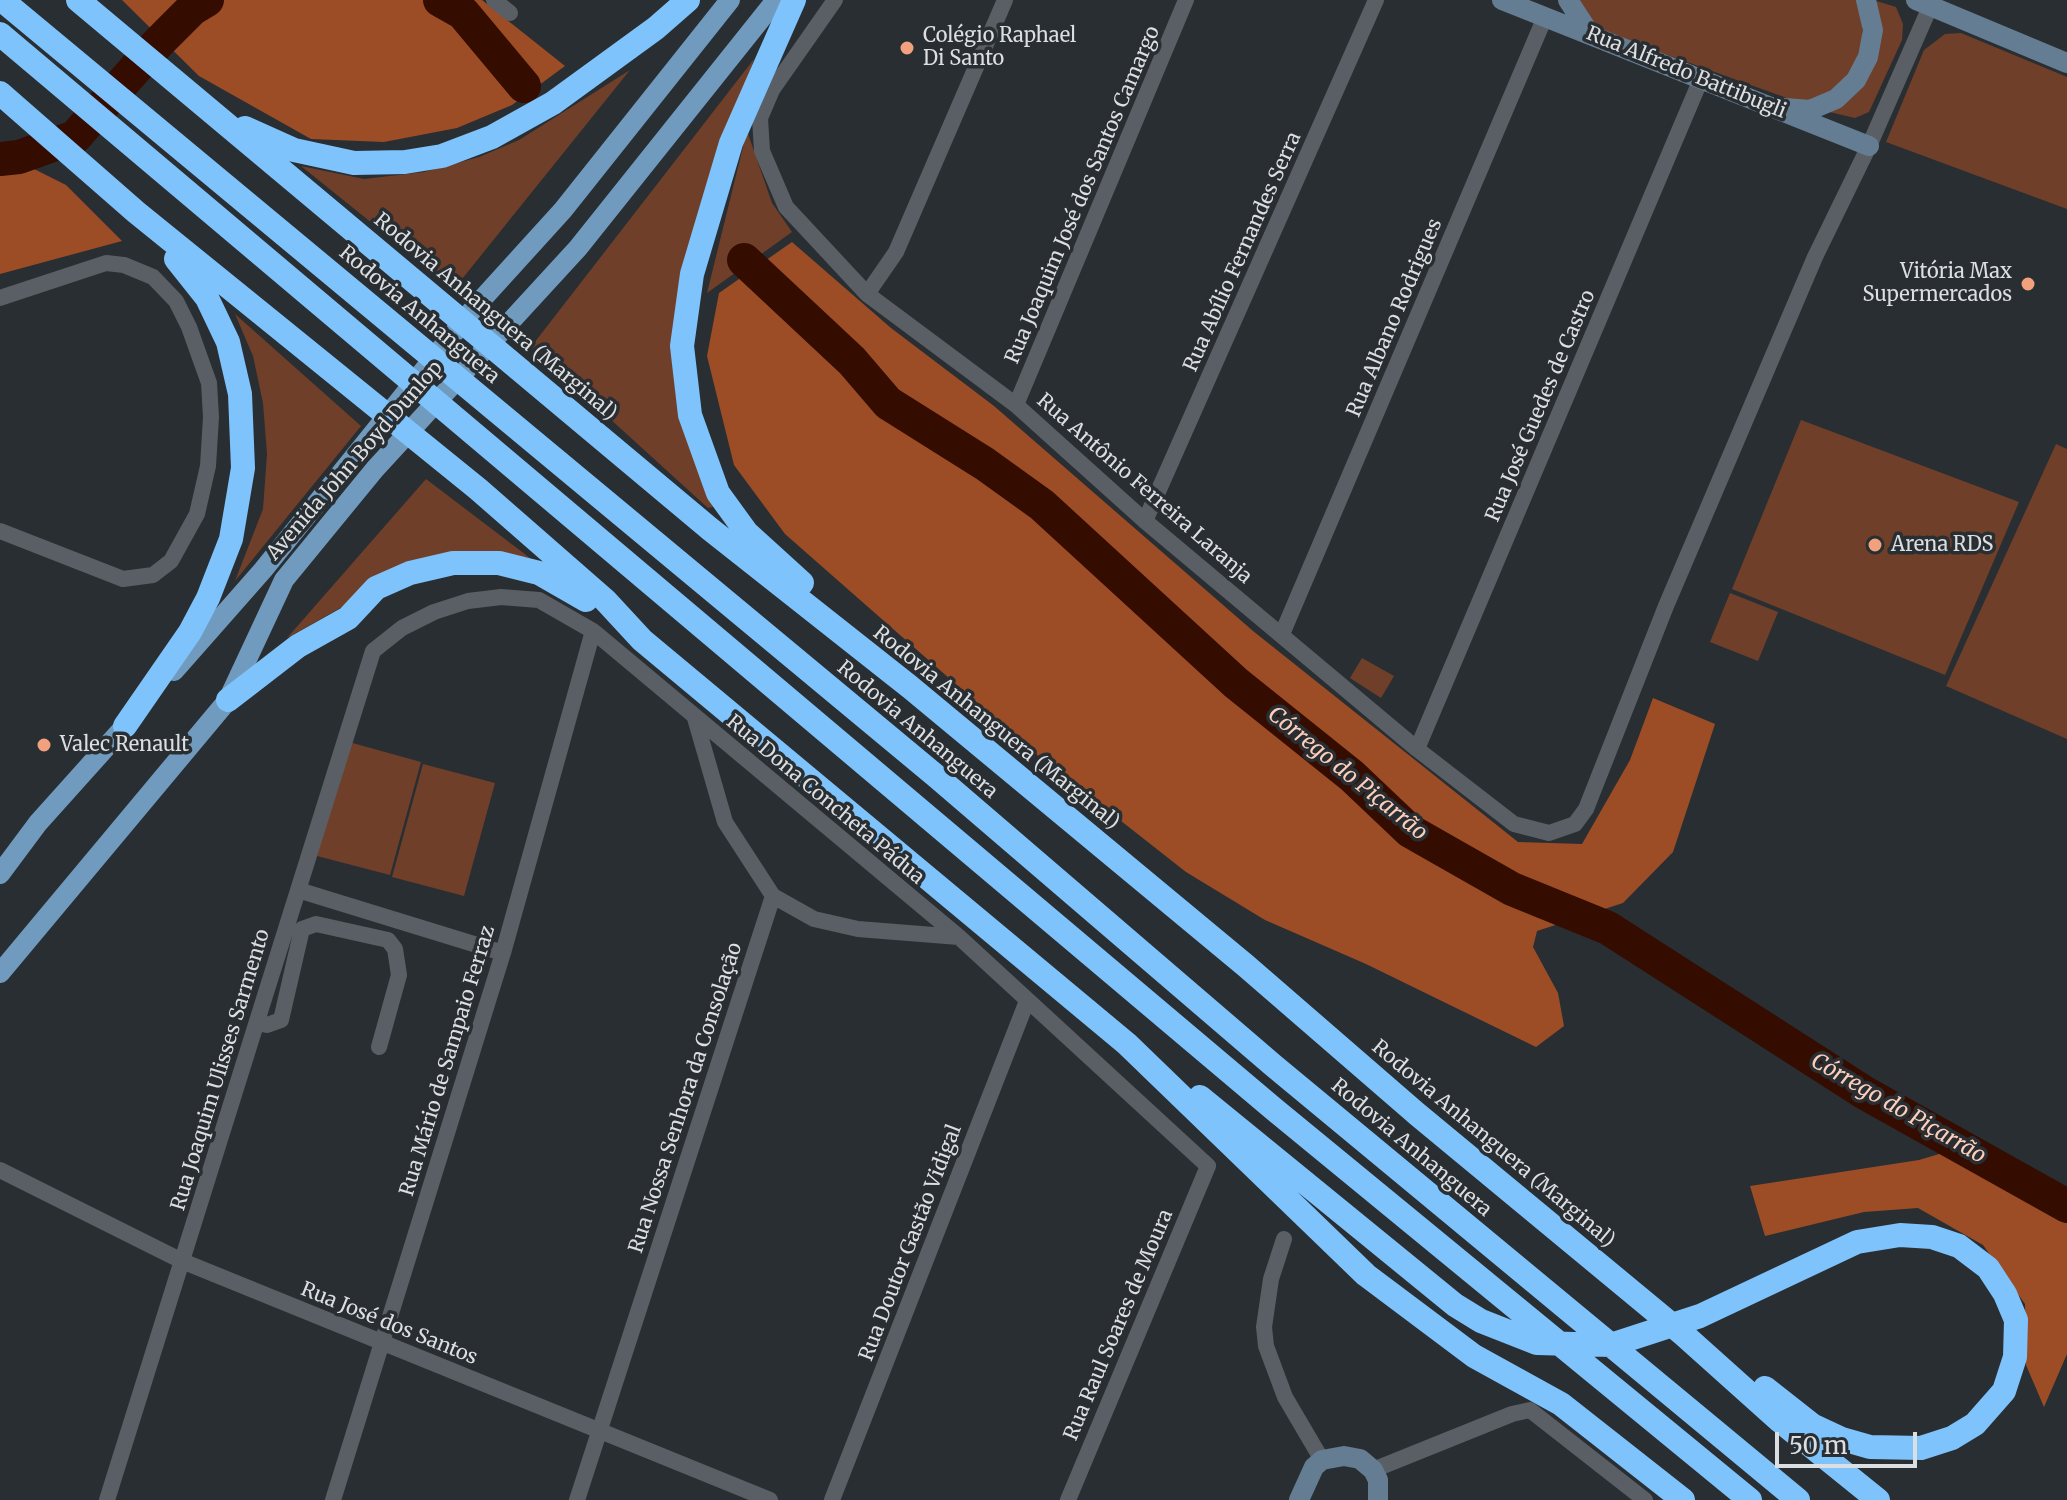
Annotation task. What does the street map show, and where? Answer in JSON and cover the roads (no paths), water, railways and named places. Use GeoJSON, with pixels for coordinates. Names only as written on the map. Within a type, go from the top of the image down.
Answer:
{"type":"FeatureCollection","features":[{"type":"Feature","properties":{"kind":"highway","name":"Rodovia Anhanguera"},"geometry":{"type":"LineString","coordinates":[[2,0],[936,776],[1274,1066],[1798,1500]]}},
{"type":"Feature","properties":{"kind":"highway","name":"Rodovia Anhanguera (Marginal)"},"geometry":{"type":"LineString","coordinates":[[78,0],[710,529],[910,687],[1684,1335],[1780,1421],[1878,1500]]}},
{"type":"Feature","properties":{"kind":"highway"},"geometry":{"type":"LineString","coordinates":[[184,91],[264,138],[314,156],[371,164],[425,160],[472,145],[526,119],[633,46],[688,0]]}},
{"type":"Feature","properties":{"kind":"highway"},"geometry":{"type":"LineString","coordinates":[[794,0],[731,143],[692,274],[683,327],[687,398],[705,463],[718,493],[737,520],[884,656],[910,687]]}},
{"type":"Feature","properties":{"kind":"highway"},"geometry":{"type":"LineString","coordinates":[[0,34],[365,340],[532,486],[1435,1244],[1595,1369],[1750,1500]]}},
{"type":"Feature","properties":{"kind":"highway"},"geometry":{"type":"LineString","coordinates":[[0,93],[136,212],[478,489],[605,600],[642,640]]}},
{"type":"Feature","properties":{"kind":"highway"},"geometry":{"type":"LineString","coordinates":[[125,726],[190,632],[208,598],[231,539],[243,468],[240,394],[223,330],[196,283],[136,212]]}},
{"type":"Feature","properties":{"kind":"highway"},"geometry":{"type":"LineString","coordinates":[[228,700],[298,646],[348,618],[376,588],[410,573],[453,563],[499,563],[539,573],[567,586],[642,640],[1127,1044],[1228,1117],[1393,1257],[1481,1321],[1537,1343],[1557,1346],[1611,1345],[1669,1327],[1857,1242],[1900,1235],[1932,1237],[1959,1246],[1988,1268],[2005,1294],[2016,1320],[2015,1357],[2004,1391],[1989,1412],[1952,1438],[1921,1448],[1870,1447],[1812,1425],[1739,1368],[1684,1335]]}},
{"type":"Feature","properties":{"kind":"highway"},"geometry":{"type":"LineString","coordinates":[[1127,1044],[1366,1275],[1474,1356],[1561,1404],[1683,1500]]}},
{"type":"Feature","properties":{"kind":"main road"},"geometry":{"type":"LineString","coordinates":[[662,82],[711,0]]}},
{"type":"Feature","properties":{"kind":"main road","name":"Avenida John Boyd Dunlop"},"geometry":{"type":"LineString","coordinates":[[0,874],[38,823],[263,570],[474,308],[563,210],[730,0]]}},
{"type":"Feature","properties":{"kind":"main road","name":"Avenida John Boyd Dunlop"},"geometry":{"type":"LineString","coordinates":[[0,973],[228,700],[284,580],[375,469],[578,248],[776,0]]}},
{"type":"Feature","properties":{"kind":"street"},"geometry":{"type":"LineString","coordinates":[[494,0],[510,13]]}},
{"type":"Feature","properties":{"kind":"street","name":"Rua Antônio Ferreira Laranja"},"geometry":{"type":"LineString","coordinates":[[835,0],[772,90],[760,118],[762,151],[786,207],[867,294],[1016,405],[1145,521],[1417,749],[1514,824],[1549,833],[1575,824],[1586,809],[1678,578],[1815,257],[1869,146]]}},
{"type":"Feature","properties":{"kind":"street"},"geometry":{"type":"LineString","coordinates":[[867,294],[896,252],[1005,0]]}},
{"type":"Feature","properties":{"kind":"street","name":"Rua Joaquim José dos Santos Camargo"},"geometry":{"type":"LineString","coordinates":[[1016,405],[1186,0]]}},
{"type":"Feature","properties":{"kind":"street","name":"Rua Abílio Fernandes Serra"},"geometry":{"type":"LineString","coordinates":[[1145,521],[1376,0]]}},
{"type":"Feature","properties":{"kind":"street","name":"Rua Alfredo Battibugli"},"geometry":{"type":"LineString","coordinates":[[1502,0],[1869,146]]}},
{"type":"Feature","properties":{"kind":"street"},"geometry":{"type":"LineString","coordinates":[[1568,0],[1590,34]]}},
{"type":"Feature","properties":{"kind":"street"},"geometry":{"type":"LineString","coordinates":[[1758,103],[1810,110],[1836,99],[1856,80],[1868,57],[1873,30],[1866,0]]}},
{"type":"Feature","properties":{"kind":"street"},"geometry":{"type":"LineString","coordinates":[[1869,146],[1926,2],[2067,63]]}},
{"type":"Feature","properties":{"kind":"street","name":"Rua Albano Rodrigues"},"geometry":{"type":"LineString","coordinates":[[1282,634],[1545,17]]}},
{"type":"Feature","properties":{"kind":"street","name":"Rua José Guedes de Castro"},"geometry":{"type":"LineString","coordinates":[[1417,749],[1701,79]]}},
{"type":"Feature","properties":{"kind":"street"},"geometry":{"type":"LineString","coordinates":[[0,298],[82,269],[106,263],[124,265],[153,277],[176,301],[209,383],[208,466],[197,514],[171,561],[153,575],[123,579],[0,531]]}},
{"type":"Feature","properties":{"kind":"street","name":"Rua Dona Concheta Pádua"},"geometry":{"type":"LineString","coordinates":[[373,651],[402,628],[434,612],[468,601],[501,597],[539,600],[593,631],[959,937],[1208,1166]]}},
{"type":"Feature","properties":{"kind":"street","name":"Rua Mário de Sampaio Ferraz"},"geometry":{"type":"LineString","coordinates":[[333,1500],[503,953],[593,631]]}},
{"type":"Feature","properties":{"kind":"street","name":"Rua Joaquim Ulisses Sarmento"},"geometry":{"type":"LineString","coordinates":[[107,1500],[373,651]]}},
{"type":"Feature","properties":{"kind":"street"},"geometry":{"type":"LineString","coordinates":[[695,718],[725,822],[773,896],[814,919],[858,929],[959,937]]}},
{"type":"Feature","properties":{"kind":"street"},"geometry":{"type":"LineString","coordinates":[[298,890],[503,953]]}},
{"type":"Feature","properties":{"kind":"street","name":"Rua Nossa Senhora da Consolação"},"geometry":{"type":"LineString","coordinates":[[577,1500],[773,896]]}},
{"type":"Feature","properties":{"kind":"street"},"geometry":{"type":"LineString","coordinates":[[257,1023],[267,1025],[281,1020],[302,929],[316,924],[388,940],[395,949],[399,975],[379,1047]]}},
{"type":"Feature","properties":{"kind":"street","name":"Rua Doutor Gastão Vidigal"},"geometry":{"type":"LineString","coordinates":[[832,1500],[1027,1001]]}},
{"type":"Feature","properties":{"kind":"street","name":"Rua Raul Soares de Moura"},"geometry":{"type":"LineString","coordinates":[[1068,1500],[1208,1166]]}},
{"type":"Feature","properties":{"kind":"street","name":"Rua José dos Santos"},"geometry":{"type":"LineString","coordinates":[[0,1170],[182,1261],[597,1433],[770,1500]]}},
{"type":"Feature","properties":{"kind":"street"},"geometry":{"type":"LineString","coordinates":[[1284,1239],[1271,1279],[1264,1327],[1266,1346],[1285,1397],[1322,1460]]}},
{"type":"Feature","properties":{"kind":"street"},"geometry":{"type":"LineString","coordinates":[[1373,1470],[1530,1410],[1645,1500]]}},
{"type":"Feature","properties":{"kind":"street"},"geometry":{"type":"LineString","coordinates":[[1299,1500],[1314,1467],[1322,1460],[1350,1456],[1360,1459],[1373,1470],[1378,1480],[1378,1500]]}},
{"type":"Feature","properties":{"kind":"waterway","name":"Córrego do Piçarrão"},"geometry":{"type":"LineString","coordinates":[[0,159],[19,157],[75,137],[158,43],[192,9],[207,0]]}},
{"type":"Feature","properties":{"kind":"waterway","name":"Córrego do Piçarrão"},"geometry":{"type":"LineString","coordinates":[[440,0],[463,13],[524,86]]}},
{"type":"Feature","properties":{"kind":"waterway","name":"Córrego do Piçarrão"},"geometry":{"type":"LineString","coordinates":[[744,260],[852,361],[888,403],[985,464],[1042,505],[1236,683],[1352,776],[1410,831],[1512,889],[1608,928],[1865,1093],[2067,1206]]}},
{"type":"Feature","properties":{"kind":"place","name":"Colégio Raphael Di Santo"},"geometry":{"type":"Point","coordinates":[907,48]}},
{"type":"Feature","properties":{"kind":"place","name":"Vitória Max Supermercados"},"geometry":{"type":"Point","coordinates":[2028,284]}},
{"type":"Feature","properties":{"kind":"place","name":"Arena RDS"},"geometry":{"type":"Point","coordinates":[1875,545]}},
{"type":"Feature","properties":{"kind":"place","name":"Valec Renault"},"geometry":{"type":"Point","coordinates":[44,745]}}]}
